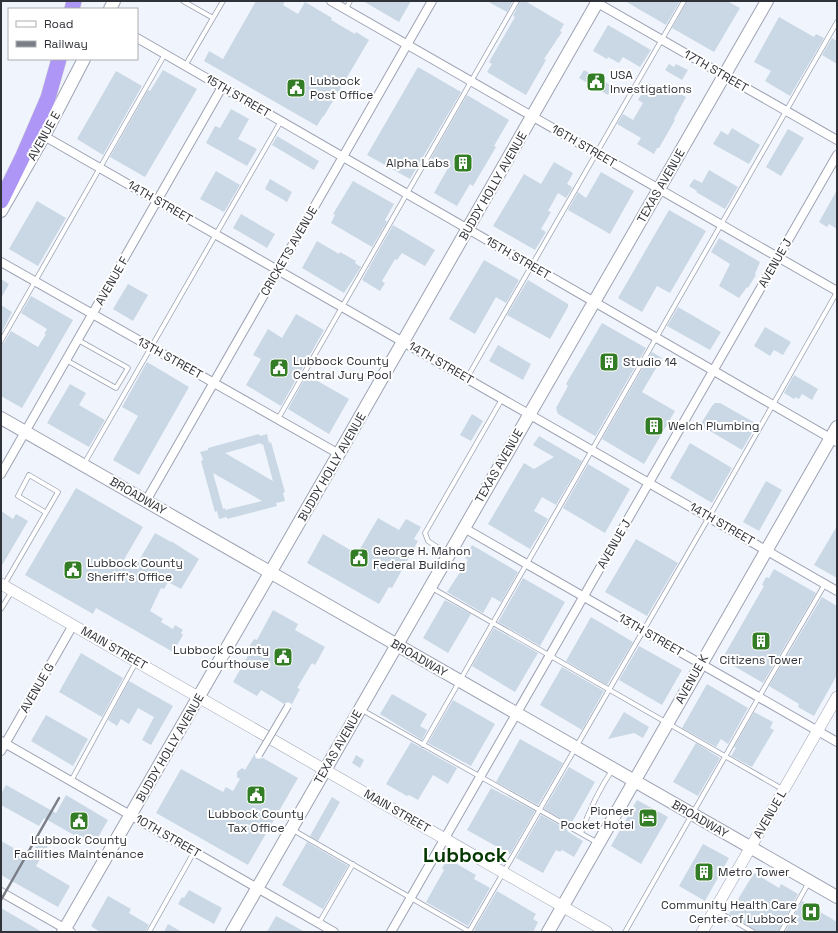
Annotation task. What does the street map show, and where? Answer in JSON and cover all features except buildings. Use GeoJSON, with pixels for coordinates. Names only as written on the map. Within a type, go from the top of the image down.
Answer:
{"type":"FeatureCollection","features":[{"type":"Feature","properties":{"kind":"highway"},"geometry":{"type":"LineString","coordinates":[[1,201],[23,156],[48,98],[59,60]]}},
{"type":"Feature","properties":{"kind":"main road","name":"TEXAS AVENUE"},"geometry":{"type":"LineString","coordinates":[[232,932],[767,1]]}},
{"type":"Feature","properties":{"kind":"main road","name":"BUDDY HOLLY AVENUE"},"geometry":{"type":"LineString","coordinates":[[66,931],[597,2]]}},
{"type":"Feature","properties":{"kind":"main road","name":"AVENUE E"},"geometry":{"type":"LineString","coordinates":[[1,212],[44,136],[83,60]]}},
{"type":"Feature","properties":{"kind":"main road","name":"BROADWAY"},"geometry":{"type":"LineString","coordinates":[[1,418],[837,897]]}},
{"type":"Feature","properties":{"kind":"main road","name":"AVENUE K"},"geometry":{"type":"LineString","coordinates":[[548,932],[635,782],[766,550],[834,440],[837,427]]}},
{"type":"Feature","properties":{"kind":"street","name":"16TH STREET"},"geometry":{"type":"LineString","coordinates":[[331,1],[837,292]]}},
{"type":"Feature","properties":{"kind":"street","name":"CRICKETS AVENUE"},"geometry":{"type":"LineString","coordinates":[[146,501],[432,1]]}},
{"type":"Feature","properties":{"kind":"street","name":"17TH STREET"},"geometry":{"type":"LineString","coordinates":[[597,2],[837,140]]}},
{"type":"Feature","properties":{"kind":"street","name":"15TH STREET"},"geometry":{"type":"LineString","coordinates":[[138,39],[834,440]]}},
{"type":"Feature","properties":{"kind":"street","name":"AVENUE F"},"geometry":{"type":"LineString","coordinates":[[1,474],[222,87]]}},
{"type":"Feature","properties":{"kind":"street","name":"14TH STREET"},"geometry":{"type":"LineString","coordinates":[[44,136],[837,591]]}},
{"type":"Feature","properties":{"kind":"street","name":"AVENUE J"},"geometry":{"type":"LineString","coordinates":[[391,932],[837,155]]}},
{"type":"Feature","properties":{"kind":"street","name":"13TH STREET"},"geometry":{"type":"LineString","coordinates":[[1,262],[339,454]]}},
{"type":"Feature","properties":{"kind":"street","name":"13TH STREET"},"geometry":{"type":"LineString","coordinates":[[464,528],[837,742]]}},
{"type":"Feature","properties":{"kind":"street","name":"MAIN STREET"},"geometry":{"type":"LineString","coordinates":[[5,587],[607,932]]}},
{"type":"Feature","properties":{"kind":"street","name":"AVENUE G"},"geometry":{"type":"LineString","coordinates":[[2,745],[73,625]]}},
{"type":"Feature","properties":{"kind":"street","name":"AVENUE L"},"geometry":{"type":"LineString","coordinates":[[702,932],[837,696]]}},
{"type":"Feature","properties":{"kind":"street"},"geometry":{"type":"LineString","coordinates":[[259,756],[288,706]]}},
{"type":"Feature","properties":{"kind":"street","name":"10TH STREET"},"geometry":{"type":"LineString","coordinates":[[2,745],[71,781],[334,932]]}},
{"type":"Feature","properties":{"kind":"street"},"geometry":{"type":"LineString","coordinates":[[1,892],[66,931]]}},
{"type":"Feature","properties":{"kind":"lane"},"geometry":{"type":"LineString","coordinates":[[183,1],[213,18]]}},
{"type":"Feature","properties":{"kind":"lane"},"geometry":{"type":"LineString","coordinates":[[185,66],[223,1]]}},
{"type":"Feature","properties":{"kind":"lane"},"geometry":{"type":"LineString","coordinates":[[346,9],[350,1]]}},
{"type":"Feature","properties":{"kind":"lane"},"geometry":{"type":"LineString","coordinates":[[278,418],[517,1]]}},
{"type":"Feature","properties":{"kind":"lane"},"geometry":{"type":"LineString","coordinates":[[467,378],[684,1]]}},
{"type":"Feature","properties":{"kind":"lane"},"geometry":{"type":"LineString","coordinates":[[423,745],[837,22]]}},
{"type":"Feature","properties":{"kind":"lane"},"geometry":{"type":"LineString","coordinates":[[1,341],[165,54]]}},
{"type":"Feature","properties":{"kind":"lane"},"geometry":{"type":"LineString","coordinates":[[83,465],[281,121]]}},
{"type":"Feature","properties":{"kind":"lane"},"geometry":{"type":"LineString","coordinates":[[291,829],[470,932],[503,872],[610,690],[837,292]]}},
{"type":"Feature","properties":{"kind":"lane"},"geometry":{"type":"LineString","coordinates":[[66,360],[116,388],[128,368],[78,340]]}},
{"type":"Feature","properties":{"kind":"lane"},"geometry":{"type":"LineString","coordinates":[[449,554],[428,541],[425,533],[502,398]]}},
{"type":"Feature","properties":{"kind":"lane"},"geometry":{"type":"LineString","coordinates":[[1,609],[5,587],[45,512],[58,492],[29,475],[18,496],[45,512]]}},
{"type":"Feature","properties":{"kind":"lane"},"geometry":{"type":"LineString","coordinates":[[625,932],[825,584]]}},
{"type":"Feature","properties":{"kind":"lane"},"geometry":{"type":"LineString","coordinates":[[430,587],[784,790]]}},
{"type":"Feature","properties":{"kind":"lane"},"geometry":{"type":"LineString","coordinates":[[71,781],[137,662]]}},
{"type":"Feature","properties":{"kind":"lane"},"geometry":{"type":"LineString","coordinates":[[360,709],[599,844]]}},
{"type":"Feature","properties":{"kind":"lane"},"geometry":{"type":"LineString","coordinates":[[580,833],[587,815],[604,782],[613,769]]}},
{"type":"Feature","properties":{"kind":"lane"},"geometry":{"type":"LineString","coordinates":[[149,932],[194,852]]}},
{"type":"Feature","properties":{"kind":"lane"},"geometry":{"type":"LineString","coordinates":[[320,924],[353,864]]}},
{"type":"Feature","properties":{"kind":"lane"},"geometry":{"type":"LineString","coordinates":[[781,932],[809,882]]}},
{"type":"Feature","properties":{"kind":"lane"},"geometry":{"type":"LineString","coordinates":[[715,910],[753,932]]}},
{"type":"Feature","properties":{"kind":"railway"},"geometry":{"type":"LineString","coordinates":[[1,900],[59,798]]}},
{"type":"Feature","properties":{"kind":"place","name":"USA Investigations"},"geometry":{"type":"Point","coordinates":[596,82]}},
{"type":"Feature","properties":{"kind":"place","name":"Lubbock Post Office"},"geometry":{"type":"Point","coordinates":[296,88]}},
{"type":"Feature","properties":{"kind":"place","name":"Alpha Labs"},"geometry":{"type":"Point","coordinates":[463,163]}},
{"type":"Feature","properties":{"kind":"place","name":"Studio 14"},"geometry":{"type":"Point","coordinates":[609,362]}},
{"type":"Feature","properties":{"kind":"place","name":"Lubbock County Central Jury Pool"},"geometry":{"type":"Point","coordinates":[279,368]}},
{"type":"Feature","properties":{"kind":"place","name":"Welch Plumbing"},"geometry":{"type":"Point","coordinates":[654,426]}},
{"type":"Feature","properties":{"kind":"place","name":"George H. Mahon Federal Building"},"geometry":{"type":"Point","coordinates":[359,558]}},
{"type":"Feature","properties":{"kind":"place","name":"Lubbock County Sheriff's Office"},"geometry":{"type":"Point","coordinates":[73,570]}},
{"type":"Feature","properties":{"kind":"place","name":"Citizens Tower"},"geometry":{"type":"Point","coordinates":[761,641]}},
{"type":"Feature","properties":{"kind":"place","name":"Lubbock County Courthouse"},"geometry":{"type":"Point","coordinates":[283,657]}},
{"type":"Feature","properties":{"kind":"place","name":"Lubbock County Tax Office"},"geometry":{"type":"Point","coordinates":[256,795]}},
{"type":"Feature","properties":{"kind":"place","name":"Pioneer Pocket Hotel"},"geometry":{"type":"Point","coordinates":[648,818]}},
{"type":"Feature","properties":{"kind":"place","name":"Lubbock County Facilities Maintenance"},"geometry":{"type":"Point","coordinates":[79,821]}},
{"type":"Feature","properties":{"kind":"place","name":"Metro Tower"},"geometry":{"type":"Point","coordinates":[704,872]}},
{"type":"Feature","properties":{"kind":"place","name":"Community Health Care Center of Lubbock"},"geometry":{"type":"Point","coordinates":[811,912]}},
{"type":"Feature","properties":{"kind":"district","name":"Lubbock"},"geometry":{"type":"Point","coordinates":[465,855]}}]}
